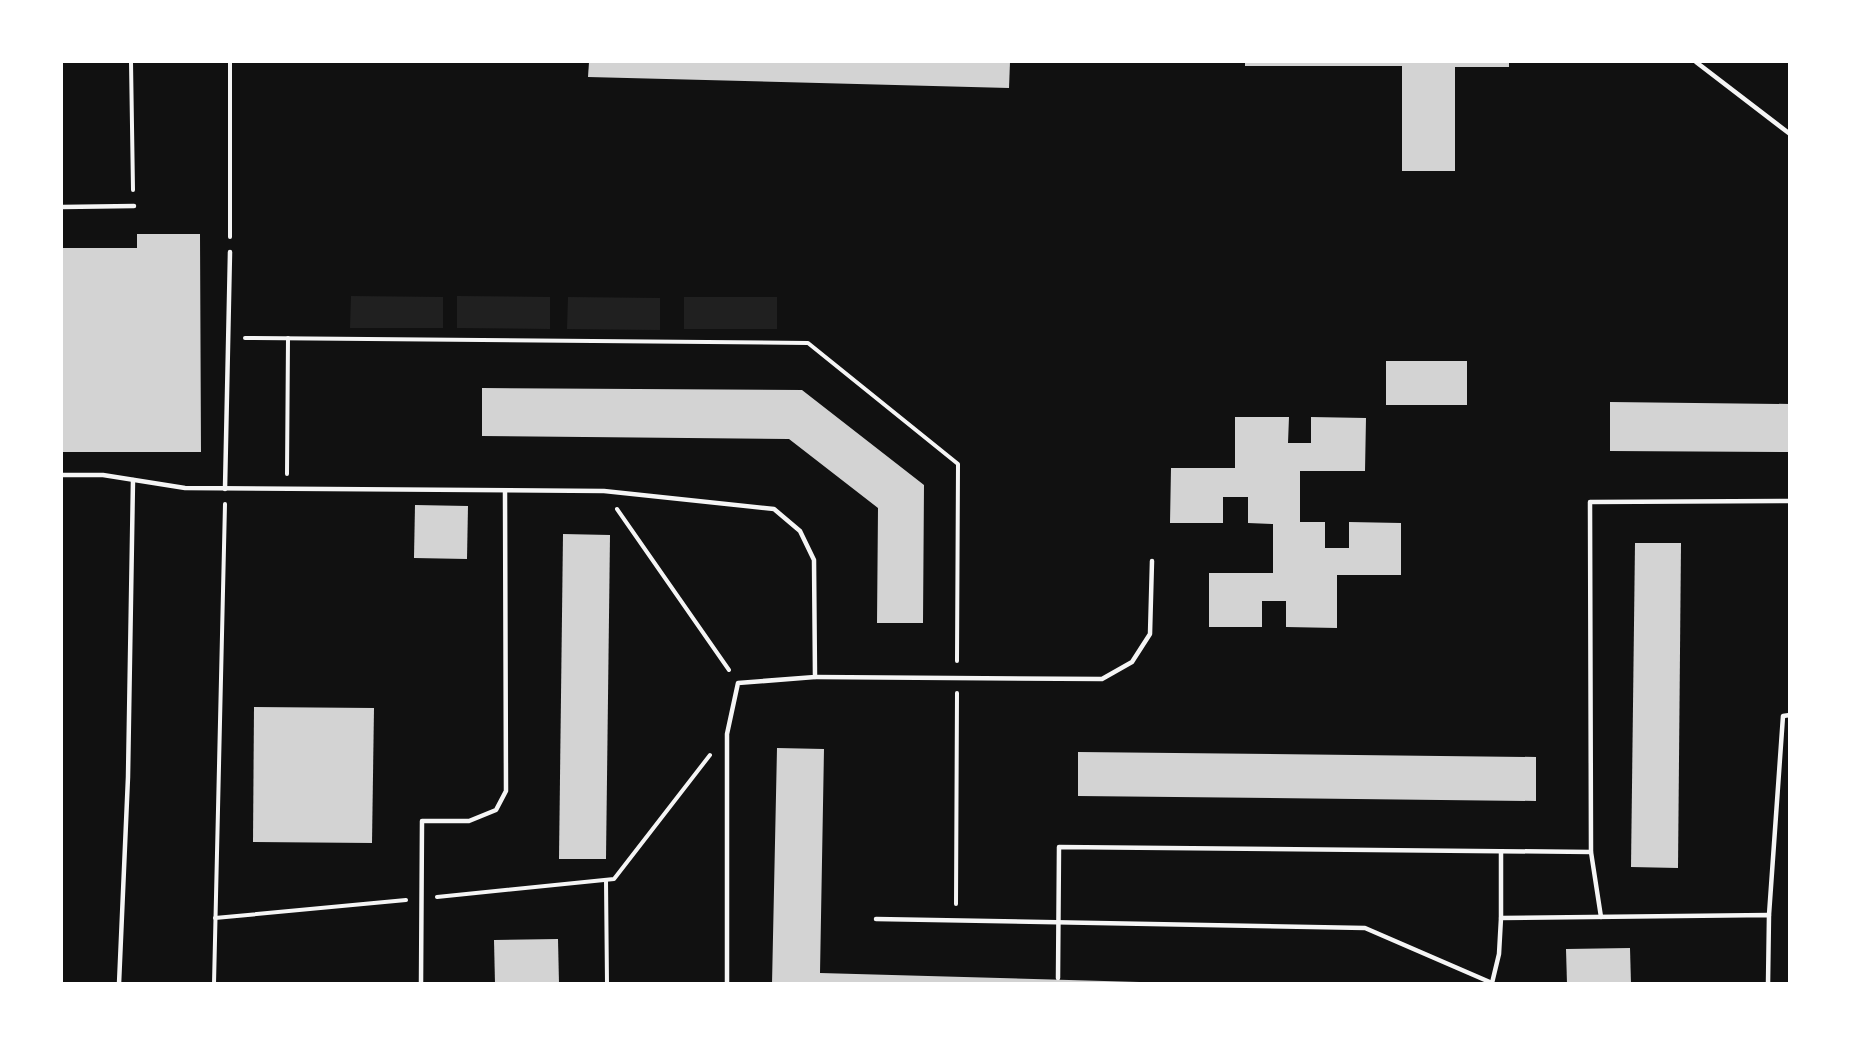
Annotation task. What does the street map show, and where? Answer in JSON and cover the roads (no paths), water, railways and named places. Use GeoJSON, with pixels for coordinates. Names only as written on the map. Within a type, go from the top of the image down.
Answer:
{"type":"FeatureCollection","features":[{"type":"Feature","properties":{"kind":"lane"},"geometry":{"type":"LineString","coordinates":[[1696,62],[1790,134]]}},
{"type":"Feature","properties":{"kind":"lane"},"geometry":{"type":"LineString","coordinates":[[62,207],[134,206]]}},
{"type":"Feature","properties":{"kind":"lane"},"geometry":{"type":"LineString","coordinates":[[225,489],[230,338],[230,252]]}},
{"type":"Feature","properties":{"kind":"lane"},"geometry":{"type":"LineString","coordinates":[[62,475],[103,475],[185,489],[604,491],[774,509],[800,531],[814,560],[815,677]]}},
{"type":"Feature","properties":{"kind":"lane"},"geometry":{"type":"LineString","coordinates":[[119,984],[128,777],[134,480]]}},
{"type":"Feature","properties":{"kind":"lane"},"geometry":{"type":"LineString","coordinates":[[421,984],[422,821],[469,821],[496,810],[506,791],[505,492]]}},
{"type":"Feature","properties":{"kind":"lane"},"geometry":{"type":"LineString","coordinates":[[1601,917],[1591,852],[1590,502],[1790,501]]}},
{"type":"Feature","properties":{"kind":"lane"},"geometry":{"type":"LineString","coordinates":[[728,984],[727,734],[738,683],[815,677],[1102,679],[1132,662],[1150,634],[1152,561]]}},
{"type":"Feature","properties":{"kind":"lane"},"geometry":{"type":"LineString","coordinates":[[1768,984],[1769,915],[1783,716],[1790,715]]}},
{"type":"Feature","properties":{"kind":"lane"},"geometry":{"type":"LineString","coordinates":[[1058,978],[1059,847],[1591,852]]}},
{"type":"Feature","properties":{"kind":"lane"},"geometry":{"type":"LineString","coordinates":[[876,919],[1365,928],[1492,983],[1500,954],[1501,852]]}},
{"type":"Feature","properties":{"kind":"lane"},"geometry":{"type":"LineString","coordinates":[[1501,918],[1769,915]]}}]}
